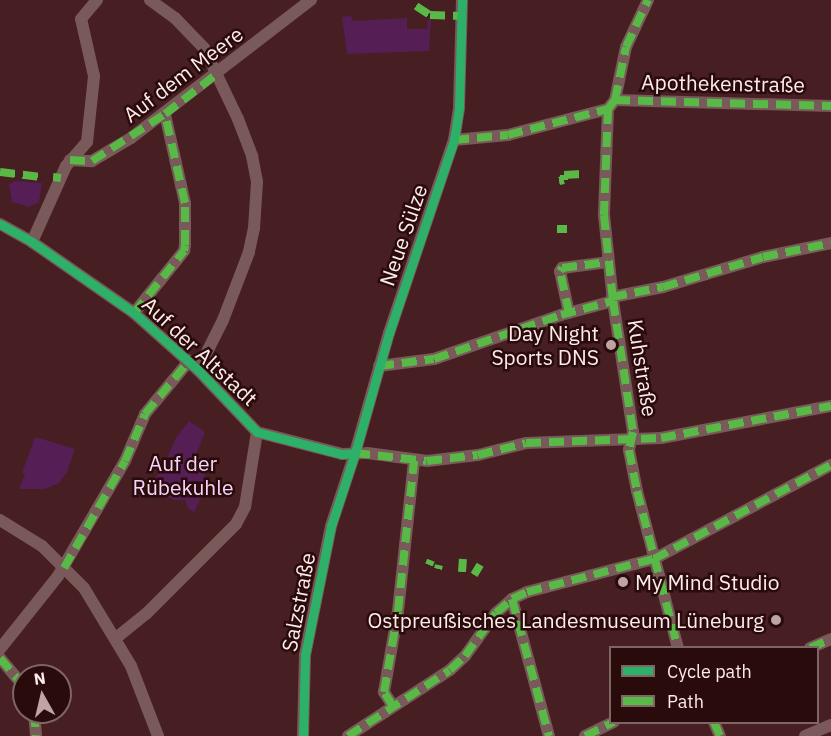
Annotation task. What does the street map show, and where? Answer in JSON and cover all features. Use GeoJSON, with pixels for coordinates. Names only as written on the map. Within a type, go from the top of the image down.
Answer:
{"type":"FeatureCollection","features":[{"type":"Feature","properties":{"kind":"street"},"geometry":{"type":"LineString","coordinates":[[33,242],[68,163],[87,142],[94,76],[81,19],[97,0]]}},
{"type":"Feature","properties":{"kind":"street"},"geometry":{"type":"LineString","coordinates":[[0,649],[64,568],[125,461],[145,414],[193,365],[224,320],[249,252],[256,211],[254,165],[238,118],[218,73],[197,40],[150,0]]}},
{"type":"Feature","properties":{"kind":"street","name":"Auf dem Meere"},"geometry":{"type":"LineString","coordinates":[[68,163],[92,161],[165,114],[311,0]]}},
{"type":"Feature","properties":{"kind":"street","name":"Neue Sülze"},"geometry":{"type":"LineString","coordinates":[[348,477],[378,370],[454,140],[459,107],[462,0]]}},
{"type":"Feature","properties":{"kind":"street","name":"Kuhstraße"},"geometry":{"type":"LineString","coordinates":[[648,0],[626,47],[612,105],[604,215],[608,262],[633,432],[629,450],[637,492],[677,646]]}},
{"type":"Feature","properties":{"kind":"street","name":"Apothekenstraße"},"geometry":{"type":"LineString","coordinates":[[454,140],[516,133],[612,105],[831,106]]}},
{"type":"Feature","properties":{"kind":"street"},"geometry":{"type":"LineString","coordinates":[[134,313],[184,251],[185,245],[185,203],[165,114]]}},
{"type":"Feature","properties":{"kind":"street","name":"Auf der Altstadt"},"geometry":{"type":"LineString","coordinates":[[0,224],[33,242],[134,313],[193,365],[257,432],[342,454],[355,453],[414,461],[478,455],[526,443],[631,441],[661,438],[831,406]]}},
{"type":"Feature","properties":{"kind":"street"},"geometry":{"type":"LineString","coordinates":[[378,370],[434,359],[613,299],[663,287],[763,257],[831,243]]}},
{"type":"Feature","properties":{"kind":"street"},"geometry":{"type":"LineString","coordinates":[[569,313],[560,271],[562,268],[608,262]]}},
{"type":"Feature","properties":{"kind":"street"},"geometry":{"type":"LineString","coordinates":[[116,638],[146,614],[236,524],[245,507],[257,432]]}},
{"type":"Feature","properties":{"kind":"street"},"geometry":{"type":"LineString","coordinates":[[393,706],[384,692],[398,610],[414,461]]}},
{"type":"Feature","properties":{"kind":"street"},"geometry":{"type":"LineString","coordinates":[[348,736],[450,670],[465,656],[496,613],[512,599],[525,593],[654,559],[831,465]]}},
{"type":"Feature","properties":{"kind":"street","name":"Salzstraße"},"geometry":{"type":"LineString","coordinates":[[303,736],[305,655],[329,536],[348,477]]}},
{"type":"Feature","properties":{"kind":"street"},"geometry":{"type":"LineString","coordinates":[[0,520],[42,546],[84,588],[116,638],[140,686],[158,736]]}},
{"type":"Feature","properties":{"kind":"street"},"geometry":{"type":"LineString","coordinates":[[512,599],[549,736]]}},
{"type":"Feature","properties":{"kind":"street"},"geometry":{"type":"LineString","coordinates":[[815,646],[831,639]]}},
{"type":"Feature","properties":{"kind":"street"},"geometry":{"type":"LineString","coordinates":[[0,658],[12,672]]}},
{"type":"Feature","properties":{"kind":"street"},"geometry":{"type":"LineString","coordinates":[[585,736],[612,724]]}},
{"type":"Feature","properties":{"kind":"street"},"geometry":{"type":"LineString","coordinates":[[804,736],[831,724]]}},
{"type":"Feature","properties":{"kind":"green space"},"geometry":{"type":"Polygon","coordinates":[[[351,16],[353,21],[407,18],[407,29],[427,29],[428,20],[431,20],[429,51],[347,54],[342,17],[351,16]]]}},
{"type":"Feature","properties":{"kind":"green space"},"geometry":{"type":"Polygon","coordinates":[[[16,181],[42,183],[39,202],[29,207],[12,202],[9,184],[16,181]]]}},
{"type":"Feature","properties":{"kind":"green space","name":"Auf der Rübekuhle"},"geometry":{"type":"Polygon","coordinates":[[[189,421],[205,432],[196,455],[207,462],[202,496],[194,512],[188,508],[185,500],[174,500],[152,488],[162,462],[166,461],[176,438],[189,421]]]}},
{"type":"Feature","properties":{"kind":"green space"},"geometry":{"type":"Polygon","coordinates":[[[35,437],[75,449],[67,472],[59,483],[45,489],[19,489],[25,474],[22,473],[35,437]]]}},
{"type":"Feature","properties":{"kind":"marked path"},"geometry":{"type":"LineString","coordinates":[[454,140],[508,135],[608,109],[615,100],[626,47],[648,0]]}},
{"type":"Feature","properties":{"kind":"marked path"},"geometry":{"type":"LineString","coordinates":[[416,6],[430,15],[462,16]]}},
{"type":"Feature","properties":{"kind":"marked path"},"geometry":{"type":"LineString","coordinates":[[70,160],[92,161],[165,114],[218,73]]}},
{"type":"Feature","properties":{"kind":"marked path"},"geometry":{"type":"LineString","coordinates":[[615,100],[831,106]]}},
{"type":"Feature","properties":{"kind":"marked path"},"geometry":{"type":"LineString","coordinates":[[608,109],[604,215],[613,301],[633,432],[629,450],[637,491],[677,646]]}},
{"type":"Feature","properties":{"kind":"marked path"},"geometry":{"type":"LineString","coordinates":[[134,313],[184,251],[185,245],[185,203],[165,114]]}},
{"type":"Feature","properties":{"kind":"marked path"},"geometry":{"type":"LineString","coordinates":[[0,172],[39,177]]}},
{"type":"Feature","properties":{"kind":"marked path"},"geometry":{"type":"LineString","coordinates":[[559,181],[564,180],[564,175],[582,174]]}},
{"type":"Feature","properties":{"kind":"marked path"},"geometry":{"type":"LineString","coordinates":[[53,177],[61,178]]}},
{"type":"Feature","properties":{"kind":"marked path"},"geometry":{"type":"LineString","coordinates":[[557,229],[567,229]]}},
{"type":"Feature","properties":{"kind":"marked path"},"geometry":{"type":"LineString","coordinates":[[612,297],[663,287],[763,257],[831,243]]}},
{"type":"Feature","properties":{"kind":"marked path"},"geometry":{"type":"LineString","coordinates":[[569,313],[560,271],[562,268],[608,262]]}},
{"type":"Feature","properties":{"kind":"marked path"},"geometry":{"type":"LineString","coordinates":[[379,366],[434,359],[561,315],[613,301]]}},
{"type":"Feature","properties":{"kind":"marked path"},"geometry":{"type":"LineString","coordinates":[[64,568],[125,461],[145,414],[189,361]]}},
{"type":"Feature","properties":{"kind":"marked path"},"geometry":{"type":"LineString","coordinates":[[355,453],[427,461],[478,455],[526,443],[661,438],[831,406]]}},
{"type":"Feature","properties":{"kind":"marked path"},"geometry":{"type":"LineString","coordinates":[[393,706],[384,692],[398,611],[414,461]]}},
{"type":"Feature","properties":{"kind":"marked path"},"geometry":{"type":"LineString","coordinates":[[348,736],[450,670],[465,656],[496,613],[512,599],[527,592],[654,559],[831,465]]}},
{"type":"Feature","properties":{"kind":"marked path"},"geometry":{"type":"LineString","coordinates":[[462,572],[463,559]]}},
{"type":"Feature","properties":{"kind":"marked path"},"geometry":{"type":"LineString","coordinates":[[429,565],[431,560]]}},
{"type":"Feature","properties":{"kind":"marked path"},"geometry":{"type":"LineString","coordinates":[[438,569],[439,565]]}},
{"type":"Feature","properties":{"kind":"marked path"},"geometry":{"type":"LineString","coordinates":[[474,575],[480,565]]}},
{"type":"Feature","properties":{"kind":"marked path"},"geometry":{"type":"LineString","coordinates":[[512,599],[549,736]]}},
{"type":"Feature","properties":{"kind":"marked path"},"geometry":{"type":"LineString","coordinates":[[815,646],[831,639]]}},
{"type":"Feature","properties":{"kind":"marked path"},"geometry":{"type":"LineString","coordinates":[[0,658],[12,672]]}},
{"type":"Feature","properties":{"kind":"marked path"},"geometry":{"type":"LineString","coordinates":[[35,724],[36,736]]}},
{"type":"Feature","properties":{"kind":"marked path"},"geometry":{"type":"LineString","coordinates":[[585,736],[610,724]]}},
{"type":"Feature","properties":{"kind":"marked path"},"geometry":{"type":"LineString","coordinates":[[715,724],[720,736]]}},
{"type":"Feature","properties":{"kind":"cycle path"},"geometry":{"type":"LineString","coordinates":[[303,736],[305,655],[331,526],[355,453],[389,333],[454,140],[459,107],[462,0]]}},
{"type":"Feature","properties":{"kind":"cycle path"},"geometry":{"type":"LineString","coordinates":[[0,224],[32,242],[134,313],[198,370],[257,432],[342,454],[355,453]]}},
{"type":"Feature","properties":{"kind":"place","name":"Day Night Sports DNS"},"geometry":{"type":"Point","coordinates":[611,345]}},
{"type":"Feature","properties":{"kind":"place","name":"My Mind Studio"},"geometry":{"type":"Point","coordinates":[623,582]}},
{"type":"Feature","properties":{"kind":"place","name":"Ostpreußisches Landesmuseum Lüneburg"},"geometry":{"type":"Point","coordinates":[776,620]}}]}
